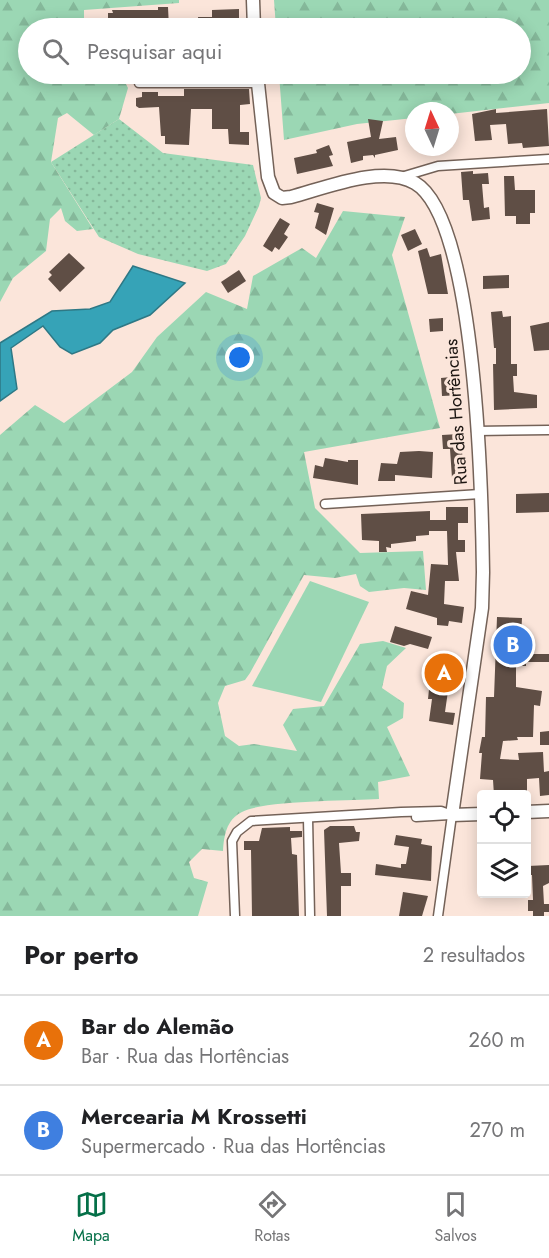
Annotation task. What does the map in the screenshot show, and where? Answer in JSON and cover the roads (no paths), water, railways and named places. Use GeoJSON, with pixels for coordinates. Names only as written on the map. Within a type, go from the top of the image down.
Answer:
{"type":"FeatureCollection","features":[{"type":"Feature","properties":{"kind":"street"},"geometry":{"type":"LineString","coordinates":[[253,0],[254,18]]}},
{"type":"Feature","properties":{"kind":"street"},"geometry":{"type":"LineString","coordinates":[[259,84],[268,177],[274,193],[282,198],[374,176],[400,177],[438,166],[549,159]]}},
{"type":"Feature","properties":{"kind":"street","name":"Rua das Hortências"},"geometry":{"type":"LineString","coordinates":[[400,177],[415,183],[427,193],[437,206],[446,228],[467,320],[480,494],[483,590],[438,916]]}},
{"type":"Feature","properties":{"kind":"street"},"geometry":{"type":"LineString","coordinates":[[476,431],[549,430]]}},
{"type":"Feature","properties":{"kind":"street"},"geometry":{"type":"LineString","coordinates":[[325,504],[480,494]]}},
{"type":"Feature","properties":{"kind":"street"},"geometry":{"type":"LineString","coordinates":[[235,916],[231,849],[237,832],[251,821],[401,812],[441,811],[452,815],[477,814]]}},
{"type":"Feature","properties":{"kind":"street"},"geometry":{"type":"LineString","coordinates":[[531,812],[549,811]]}},
{"type":"Feature","properties":{"kind":"street"},"geometry":{"type":"LineString","coordinates":[[308,818],[310,916]]}},
{"type":"Feature","properties":{"kind":"water"},"geometry":{"type":"Polygon","coordinates":[[[133,266],[185,283],[150,315],[113,330],[100,343],[72,354],[60,347],[43,326],[11,348],[17,389],[0,401],[0,343],[52,311],[90,309],[110,302],[133,266]]]}},
{"type":"Feature","properties":{"kind":"place","name":"Mercearia M Krossetti"},"geometry":{"type":"Point","coordinates":[513,645]}},
{"type":"Feature","properties":{"kind":"place","name":"Bar do Alemão"},"geometry":{"type":"Point","coordinates":[444,673]}}]}
